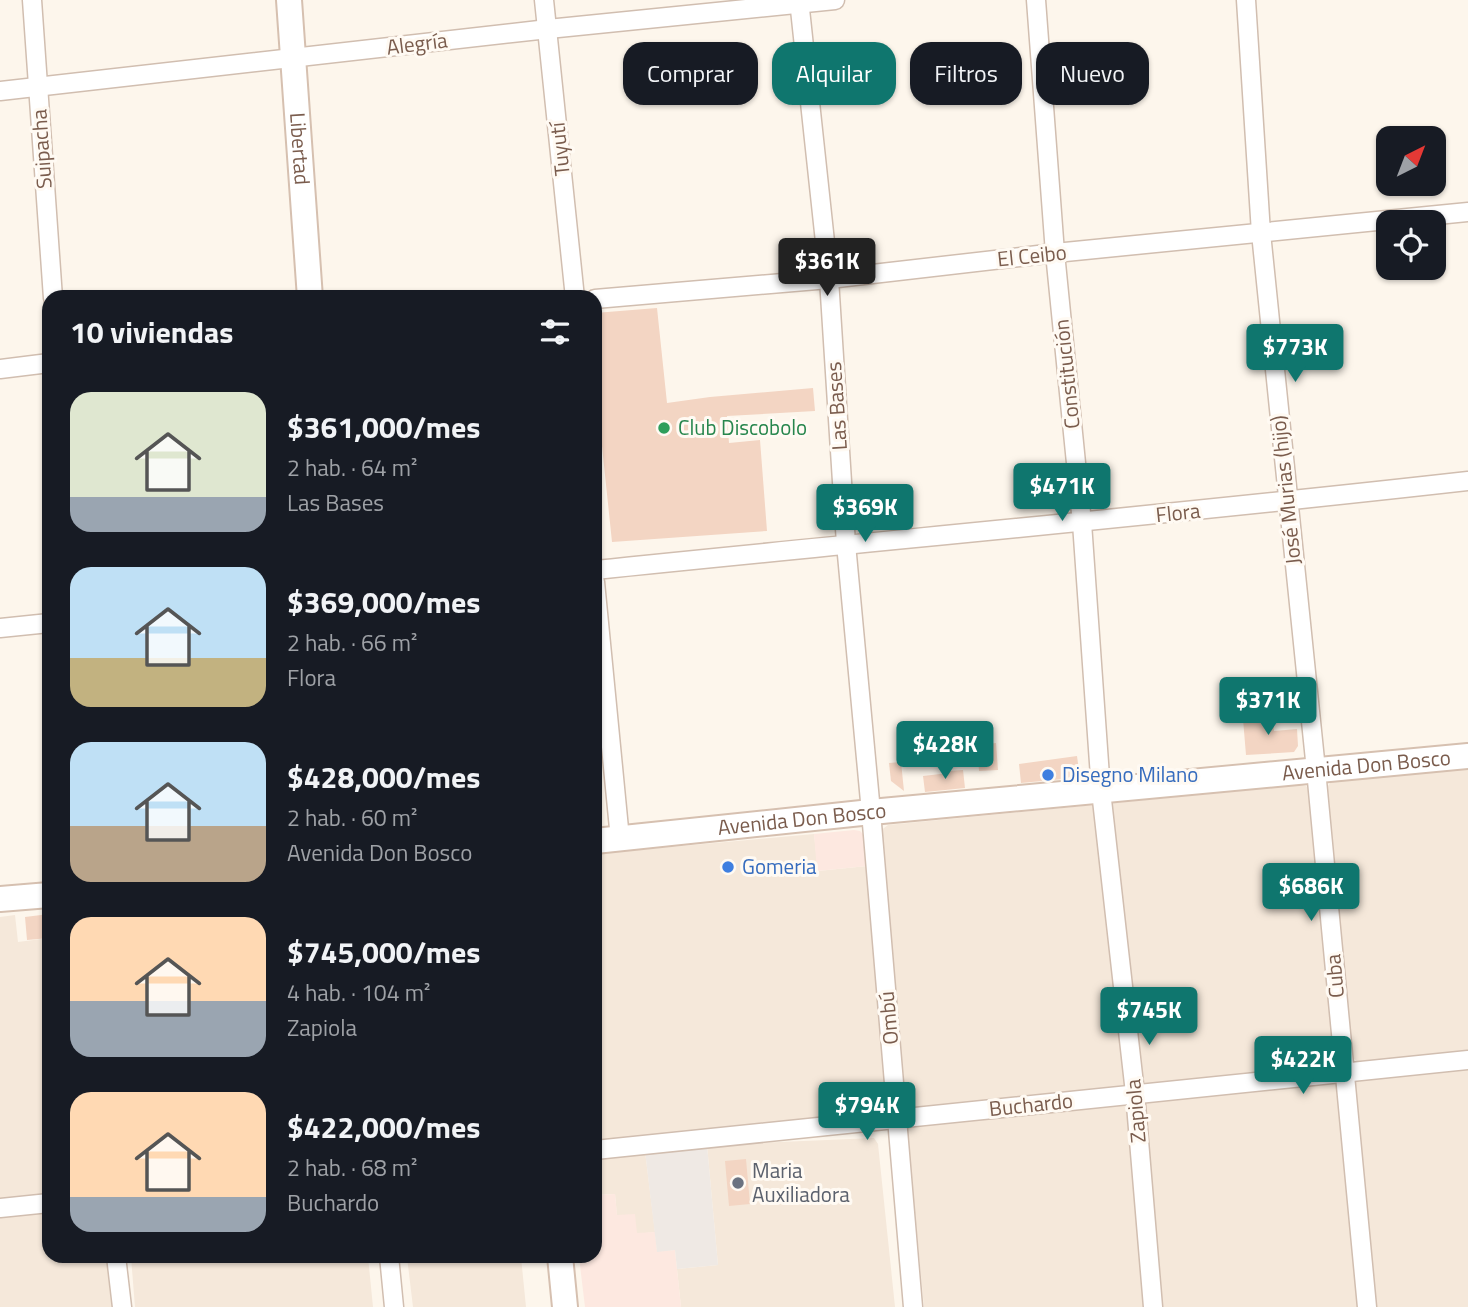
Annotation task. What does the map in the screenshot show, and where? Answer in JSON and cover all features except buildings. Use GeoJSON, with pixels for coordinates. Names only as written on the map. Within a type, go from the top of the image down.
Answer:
{"type":"FeatureCollection","features":[{"type":"Feature","properties":{"kind":"main road","name":"Libertad"},"geometry":{"type":"LineString","coordinates":[[289,0],[309,290]]}},
{"type":"Feature","properties":{"kind":"main road","name":"Avenida Don Bosco"},"geometry":{"type":"LineString","coordinates":[[602,840],[871,812],[1468,756]]}},
{"type":"Feature","properties":{"kind":"main road"},"geometry":{"type":"LineString","coordinates":[[0,899],[42,896]]}},
{"type":"Feature","properties":{"kind":"main road"},"geometry":{"type":"LineString","coordinates":[[545,1263],[548,1307]]}},
{"type":"Feature","properties":{"kind":"main road"},"geometry":{"type":"LineString","coordinates":[[561,1263],[565,1307]]}},
{"type":"Feature","properties":{"kind":"street","name":"Suipacha"},"geometry":{"type":"LineString","coordinates":[[32,0],[52,290]]}},
{"type":"Feature","properties":{"kind":"street","name":"Tuyutí"},"geometry":{"type":"LineString","coordinates":[[544,0],[574,290]]}},
{"type":"Feature","properties":{"kind":"street","name":"Alegría"},"geometry":{"type":"LineString","coordinates":[[0,91],[548,29],[835,0]]}},
{"type":"Feature","properties":{"kind":"street","name":"Constitución"},"geometry":{"type":"LineString","coordinates":[[1036,0],[1055,253],[1082,523],[1101,791]]}},
{"type":"Feature","properties":{"kind":"street","name":"José Murias (hijo)"},"geometry":{"type":"LineString","coordinates":[[1246,0],[1261,233],[1316,771]]}},
{"type":"Feature","properties":{"kind":"street","name":"Las Bases"},"geometry":{"type":"LineString","coordinates":[[799,2],[829,279],[846,544],[871,812]]}},
{"type":"Feature","properties":{"kind":"street","name":"El Ceibo"},"geometry":{"type":"LineString","coordinates":[[602,298],[829,279],[1055,253],[1468,212]]}},
{"type":"Feature","properties":{"kind":"street"},"geometry":{"type":"LineString","coordinates":[[0,369],[42,364]]}},
{"type":"Feature","properties":{"kind":"street","name":"Flora"},"geometry":{"type":"LineString","coordinates":[[602,569],[1082,523],[1468,481]]}},
{"type":"Feature","properties":{"kind":"street"},"geometry":{"type":"LineString","coordinates":[[0,628],[42,624]]}},
{"type":"Feature","properties":{"kind":"street"},"geometry":{"type":"LineString","coordinates":[[602,654],[620,839]]}},
{"type":"Feature","properties":{"kind":"street","name":"Cuba"},"geometry":{"type":"LineString","coordinates":[[1316,771],[1367,1307]]}},
{"type":"Feature","properties":{"kind":"street","name":"Zapiola"},"geometry":{"type":"LineString","coordinates":[[1101,791],[1135,1093],[1153,1307]]}},
{"type":"Feature","properties":{"kind":"street","name":"Ombú"},"geometry":{"type":"LineString","coordinates":[[871,812],[913,1307]]}},
{"type":"Feature","properties":{"kind":"street","name":"Buchardo"},"geometry":{"type":"LineString","coordinates":[[602,1149],[1468,1060]]}},
{"type":"Feature","properties":{"kind":"street"},"geometry":{"type":"LineString","coordinates":[[0,1208],[42,1204]]}},
{"type":"Feature","properties":{"kind":"street"},"geometry":{"type":"LineString","coordinates":[[117,1263],[122,1307]]}},
{"type":"Feature","properties":{"kind":"street"},"geometry":{"type":"LineString","coordinates":[[390,1263],[394,1307]]}},
{"type":"Feature","properties":{"kind":"shaded area"},"geometry":{"type":"Polygon","coordinates":[[[1468,767],[1468,1053],[1361,1064],[1350,1056],[1327,787],[1332,781],[1468,767]]]}},
{"type":"Feature","properties":{"kind":"shaded area"},"geometry":{"type":"Polygon","coordinates":[[[1299,785],[1310,790],[1341,1079],[1468,1065],[1468,1307],[924,1307],[880,831],[888,825],[1299,785]]]}},
{"type":"Feature","properties":{"kind":"shaded area"},"geometry":{"type":"Polygon","coordinates":[[[854,830],[864,835],[867,866],[817,871],[814,834],[854,830]]]}},
{"type":"Feature","properties":{"kind":"shaded area"},"geometry":{"type":"Polygon","coordinates":[[[814,834],[818,871],[867,866],[889,1102],[883,1112],[602,1141],[602,853],[814,834]]]}},
{"type":"Feature","properties":{"kind":"shaded area"},"geometry":{"type":"Polygon","coordinates":[[[15,915],[18,942],[42,939],[42,1197],[0,1201],[0,917],[15,915]]]}},
{"type":"Feature","properties":{"kind":"shaded area"},"geometry":{"type":"Polygon","coordinates":[[[874,1138],[878,1144],[895,1307],[681,1307],[677,1269],[718,1265],[707,1145],[874,1138]]]}},
{"type":"Feature","properties":{"kind":"shaded area"},"geometry":{"type":"Polygon","coordinates":[[[707,1145],[718,1265],[677,1269],[675,1250],[657,1252],[645,1151],[707,1145]]]}},
{"type":"Feature","properties":{"kind":"shaded area"},"geometry":{"type":"Polygon","coordinates":[[[645,1151],[655,1232],[637,1234],[617,1216],[615,1194],[602,1195],[602,1155],[645,1151]]]}},
{"type":"Feature","properties":{"kind":"shaded area"},"geometry":{"type":"Polygon","coordinates":[[[615,1194],[617,1215],[635,1214],[637,1233],[655,1232],[657,1251],[675,1250],[681,1307],[585,1307],[580,1263],[602,1263],[602,1195],[615,1194]]]}},
{"type":"Feature","properties":{"kind":"shaded area"},"geometry":{"type":"Polygon","coordinates":[[[42,1212],[42,1263],[109,1263],[113,1307],[0,1307],[0,1216],[42,1212]]]}},
{"type":"Feature","properties":{"kind":"shaded area"},"geometry":{"type":"Polygon","coordinates":[[[131,1263],[369,1263],[373,1307],[135,1307],[131,1263]]]}},
{"type":"Feature","properties":{"kind":"shaded area"},"geometry":{"type":"Polygon","coordinates":[[[408,1263],[522,1263],[526,1307],[413,1307],[408,1263]]]}},
{"type":"Feature","properties":{"kind":"place","name":"Club Discobolo"},"geometry":{"type":"Point","coordinates":[664,428]}},
{"type":"Feature","properties":{"kind":"place","name":"Disegno Milano"},"geometry":{"type":"Point","coordinates":[1048,775]}},
{"type":"Feature","properties":{"kind":"place","name":"Gomeria"},"geometry":{"type":"Point","coordinates":[728,867]}},
{"type":"Feature","properties":{"kind":"place","name":"Maria Auxiliadora"},"geometry":{"type":"Point","coordinates":[738,1183]}}]}
